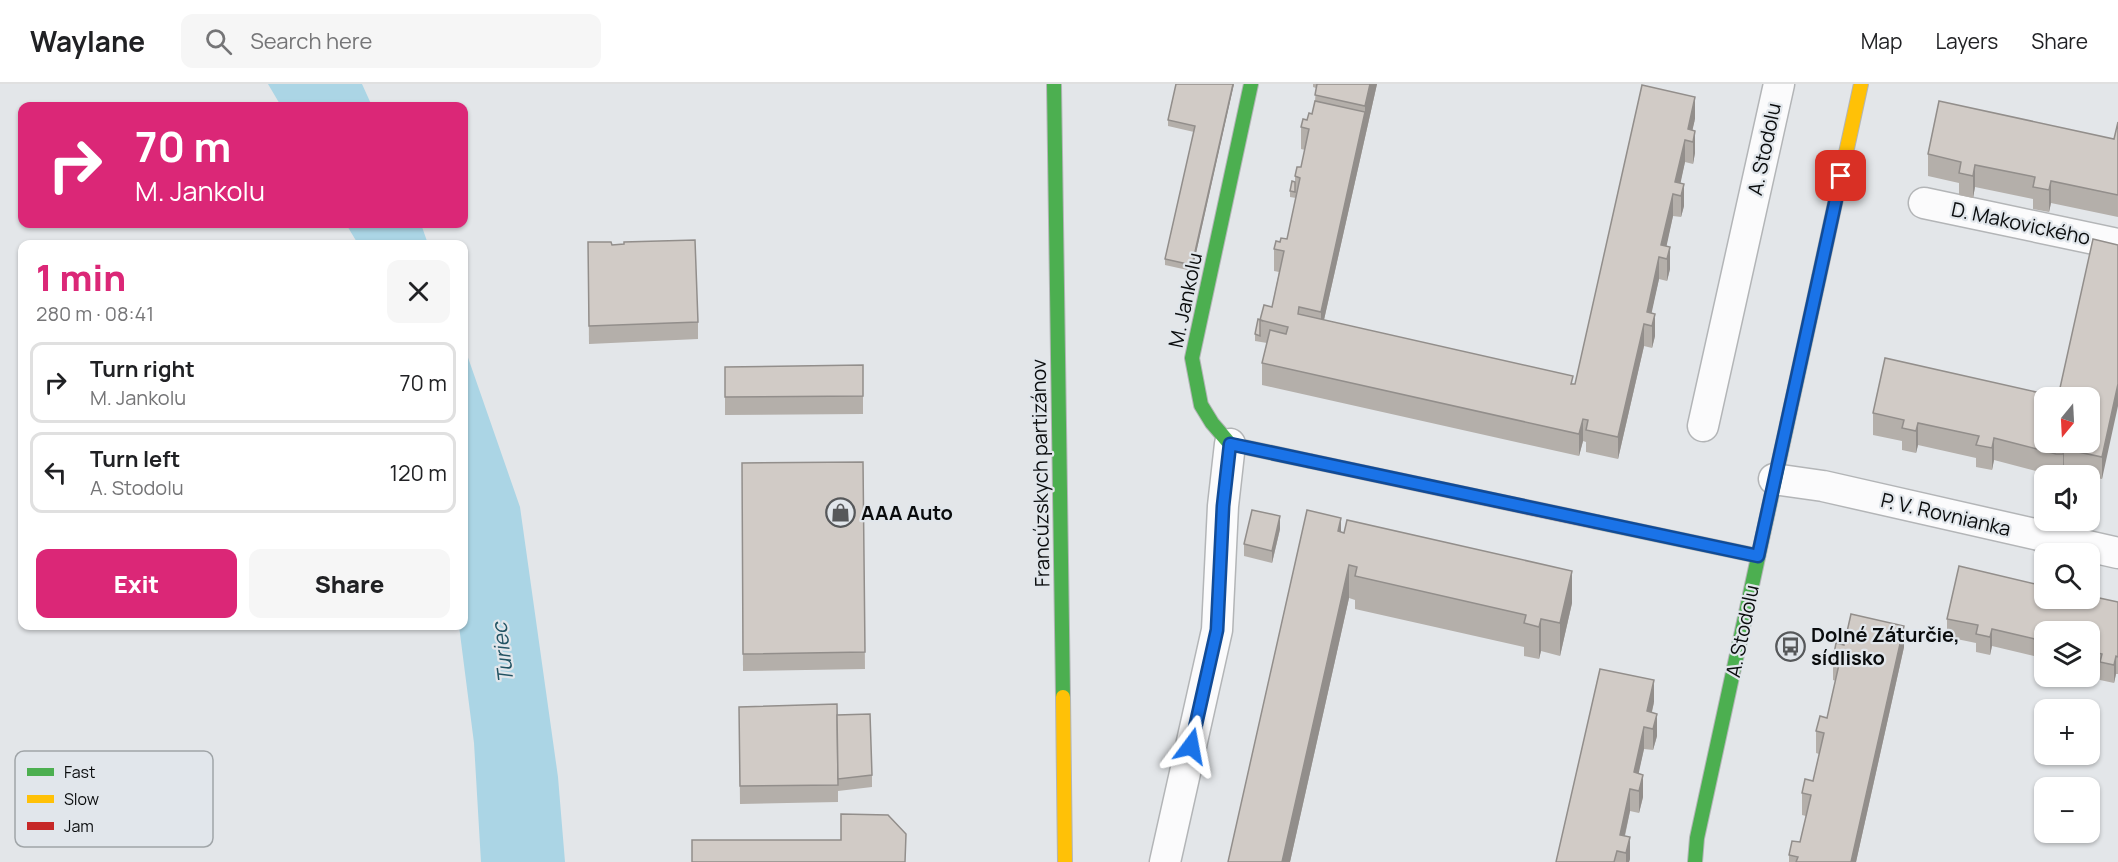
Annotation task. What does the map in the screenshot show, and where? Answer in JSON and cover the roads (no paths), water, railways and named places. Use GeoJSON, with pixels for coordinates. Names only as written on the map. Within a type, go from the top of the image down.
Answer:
{"type":"FeatureCollection","features":[{"type":"Feature","properties":{"kind":"street","name":"Francúzskych partizánov"},"geometry":{"type":"LineString","coordinates":[[1054,84],[1065,862]]}},
{"type":"Feature","properties":{"kind":"street","name":"M. Jankolu"},"geometry":{"type":"LineString","coordinates":[[1230,444],[1212,425],[1194,393],[1192,358],[1251,84]]}},
{"type":"Feature","properties":{"kind":"street","name":"A. Stodolu"},"geometry":{"type":"LineString","coordinates":[[1703,426],[1779,84]]}},
{"type":"Feature","properties":{"kind":"street","name":"A. Stodolu"},"geometry":{"type":"LineString","coordinates":[[1695,862],[1697,838],[1861,84]]}},
{"type":"Feature","properties":{"kind":"street","name":"D. Makovického"},"geometry":{"type":"LineString","coordinates":[[1924,203],[2118,244]]}},
{"type":"Feature","properties":{"kind":"street"},"geometry":{"type":"LineString","coordinates":[[1165,862],[1217,630],[1223,506],[1230,444],[1758,556]]}},
{"type":"Feature","properties":{"kind":"street","name":"P. V. Rovnianka"},"geometry":{"type":"LineString","coordinates":[[1774,479],[1823,486],[2118,553]]}},
{"type":"Feature","properties":{"kind":"water"},"geometry":{"type":"Polygon","coordinates":[[[268,84],[362,84],[370,102],[279,102],[268,84]]]}},
{"type":"Feature","properties":{"kind":"water"},"geometry":{"type":"Polygon","coordinates":[[[348,228],[422,228],[427,240],[356,240],[348,228]]]}},
{"type":"Feature","properties":{"kind":"water","name":"Turiec"},"geometry":{"type":"Polygon","coordinates":[[[468,358],[520,507],[558,777],[565,862],[481,862],[474,743],[460,630],[468,630],[468,358]]]}},
{"type":"Feature","properties":{"kind":"place","name":"AAA Auto"},"geometry":{"type":"Point","coordinates":[840,512]}},
{"type":"Feature","properties":{"kind":"place","name":"Dolné Záturčie, sídlisko"},"geometry":{"type":"Point","coordinates":[1790,646]}}]}
